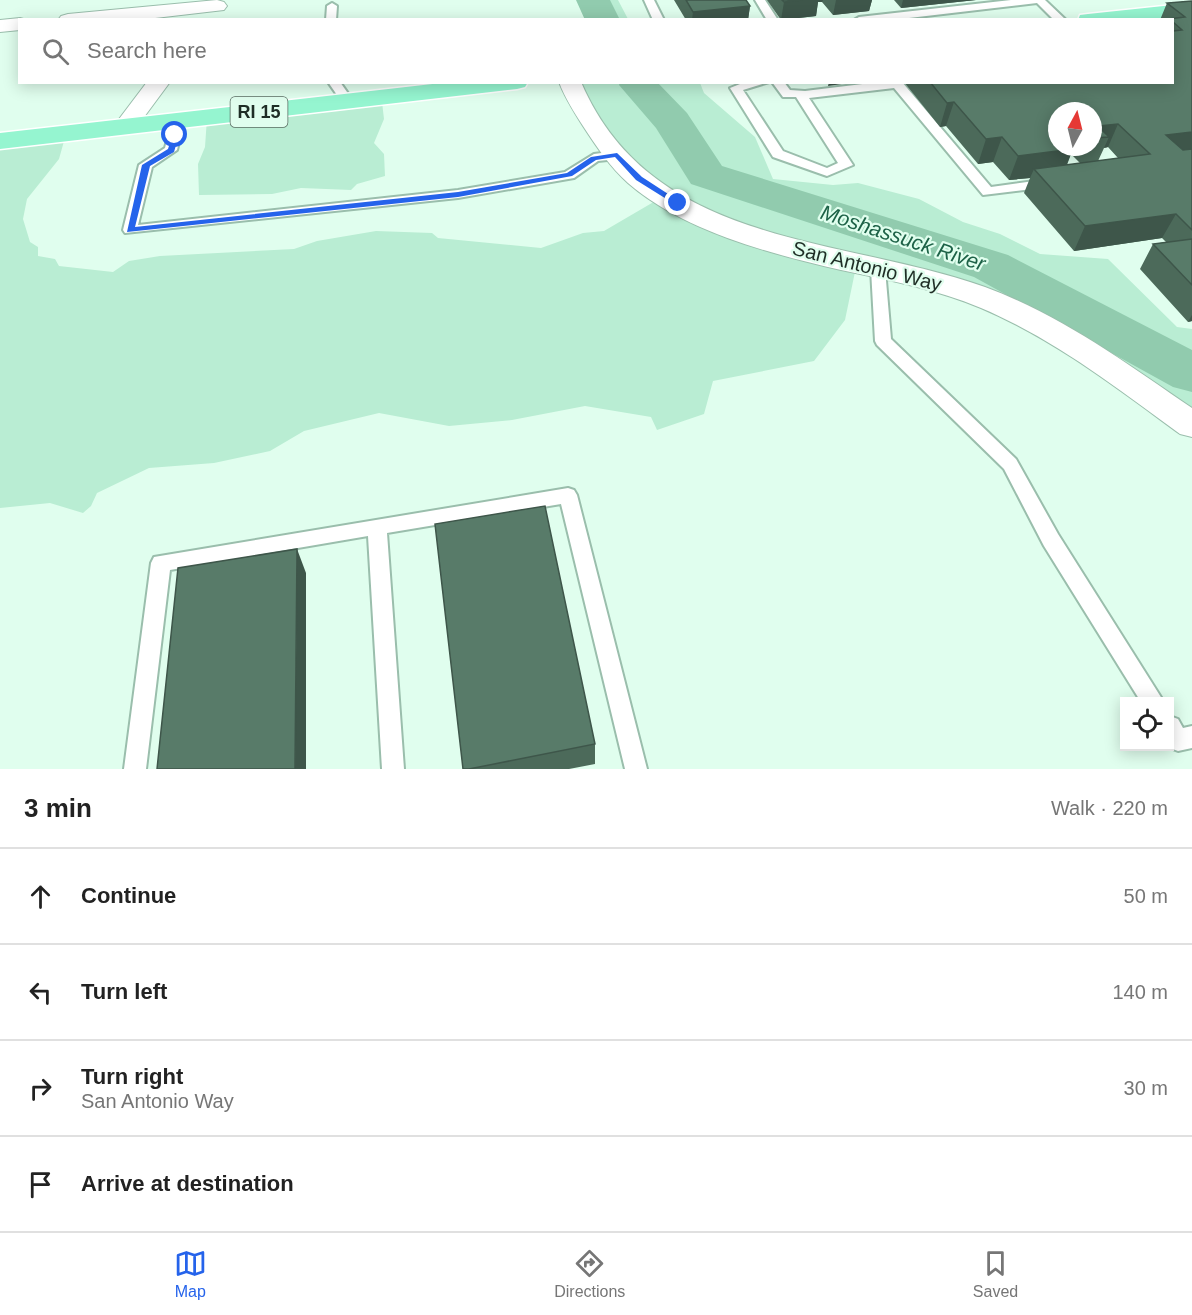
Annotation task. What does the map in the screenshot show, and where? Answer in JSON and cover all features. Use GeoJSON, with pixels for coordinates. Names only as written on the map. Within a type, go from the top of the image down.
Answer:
{"type":"FeatureCollection","features":[{"type":"Feature","properties":{"kind":"main road"},"geometry":{"type":"LineString","coordinates":[[1132,17],[1192,9]]}},
{"type":"Feature","properties":{"kind":"main road","name":"RI 15"},"geometry":{"type":"LineString","coordinates":[[0,141],[348,102],[418,88],[484,84]]}},
{"type":"Feature","properties":{"kind":"street"},"geometry":{"type":"LineString","coordinates":[[95,18],[215,9]]}},
{"type":"Feature","properties":{"kind":"street"},"geometry":{"type":"LineString","coordinates":[[125,127],[157,84]]}},
{"type":"Feature","properties":{"kind":"street","name":"San Antonio Way"},"geometry":{"type":"LineString","coordinates":[[571,84],[600,134],[639,179],[658,192],[723,225],[804,252],[960,290],[1020,314],[1081,350],[1192,425]]}},
{"type":"Feature","properties":{"kind":"lane"},"geometry":{"type":"LineString","coordinates":[[649,0],[658,18]]}},
{"type":"Feature","properties":{"kind":"lane"},"geometry":{"type":"LineString","coordinates":[[760,0],[772,18]]}},
{"type":"Feature","properties":{"kind":"lane"},"geometry":{"type":"LineString","coordinates":[[877,18],[1039,0],[1059,18]]}},
{"type":"Feature","properties":{"kind":"lane"},"geometry":{"type":"LineString","coordinates":[[331,18],[332,6]]}},
{"type":"Feature","properties":{"kind":"lane"},"geometry":{"type":"LineString","coordinates":[[335,84],[348,102]]}},
{"type":"Feature","properties":{"kind":"lane"},"geometry":{"type":"LineString","coordinates":[[755,84],[736,88],[778,154],[827,172],[846,165],[802,95]]}},
{"type":"Feature","properties":{"kind":"lane"},"geometry":{"type":"LineString","coordinates":[[780,84],[787,94],[800,93],[802,95],[887,84]]}},
{"type":"Feature","properties":{"kind":"lane"},"geometry":{"type":"LineString","coordinates":[[896,84],[988,192],[1059,182]]}},
{"type":"Feature","properties":{"kind":"lane"},"geometry":{"type":"LineString","coordinates":[[178,121],[171,150],[146,165],[130,230],[458,194],[569,175],[594,158],[617,155]]}},
{"type":"Feature","properties":{"kind":"lane"},"geometry":{"type":"LineString","coordinates":[[878,269],[883,340],[920,379],[1010,464],[1051,540],[1151,697]]}},
{"type":"Feature","properties":{"kind":"lane"},"geometry":{"type":"LineString","coordinates":[[135,769],[161,563],[568,495],[636,769]]}},
{"type":"Feature","properties":{"kind":"lane"},"geometry":{"type":"LineString","coordinates":[[377,527],[393,769]]}},
{"type":"Feature","properties":{"kind":"lane"},"geometry":{"type":"LineString","coordinates":[[1174,734],[1178,740],[1192,737]]}},
{"type":"Feature","properties":{"kind":"green space"},"geometry":{"type":"Polygon","coordinates":[[[585,0],[618,0],[627,18],[607,18],[598,3],[585,0]]]}},
{"type":"Feature","properties":{"kind":"green space"},"geometry":{"type":"Polygon","coordinates":[[[569,84],[700,84],[704,93],[755,137],[773,179],[833,185],[858,183],[919,199],[963,222],[1000,234],[1040,254],[1108,259],[1177,327],[1192,329],[1192,427],[1016,312],[856,267],[845,320],[814,361],[713,381],[704,414],[657,430],[651,417],[585,406],[512,420],[449,426],[379,413],[304,431],[270,451],[214,463],[149,468],[97,493],[91,506],[83,513],[50,503],[0,508],[0,140],[66,134],[59,159],[27,199],[23,219],[30,242],[38,247],[38,256],[55,259],[59,266],[113,272],[129,261],[160,256],[294,249],[317,241],[376,231],[432,233],[438,238],[541,248],[583,233],[604,231],[657,200],[569,84]]]}},
{"type":"Feature","properties":{"kind":"green space"},"geometry":{"type":"Polygon","coordinates":[[[382,102],[384,119],[374,143],[384,154],[385,176],[357,184],[351,190],[301,188],[272,194],[199,195],[198,164],[205,147],[207,118],[382,102]]]}},
{"type":"Feature","properties":{"kind":"building"},"geometry":{"type":"Polygon","coordinates":[[[686,0],[746,0],[750,6],[693,12],[686,0]]]}},
{"type":"Feature","properties":{"kind":"building"},"geometry":{"type":"Polygon","coordinates":[[[1192,1],[1192,132],[1166,135],[1183,150],[1192,149],[1192,230],[1176,214],[1085,226],[1034,169],[1150,154],[1118,124],[1102,126],[1102,102],[1048,102],[1048,152],[1018,156],[1002,137],[986,139],[954,102],[947,103],[932,84],[1174,84],[1174,31],[1182,30],[1174,23],[1174,18],[1185,17],[1167,3],[1192,1]]]}},
{"type":"Feature","properties":{"kind":"building"},"geometry":{"type":"Polygon","coordinates":[[[1102,130],[1109,137],[1102,137],[1102,130]]]}},
{"type":"Feature","properties":{"kind":"building"},"geometry":{"type":"Polygon","coordinates":[[[1192,239],[1192,285],[1153,244],[1192,239]]]}},
{"type":"Feature","properties":{"kind":"building"},"geometry":{"type":"Polygon","coordinates":[[[545,506],[595,744],[463,769],[435,524],[545,506]]]}},
{"type":"Feature","properties":{"kind":"building"},"geometry":{"type":"Polygon","coordinates":[[[297,549],[295,769],[157,769],[178,568],[297,549]]]}},
{"type":"Feature","properties":{"kind":"waterway","name":"Moshassuck River"},"geometry":{"type":"LineString","coordinates":[[593,0],[602,18]]}},
{"type":"Feature","properties":{"kind":"waterway","name":"Moshassuck River"},"geometry":{"type":"LineString","coordinates":[[638,85],[673,122],[706,175],[991,266],[1192,373]]}},
{"type":"Feature","properties":{"kind":"route"},"geometry":{"type":"LineString","coordinates":[[175,135],[171,150],[146,165],[130,230],[458,194],[569,175],[594,158],[617,155],[639,179],[678,203]]}}]}
